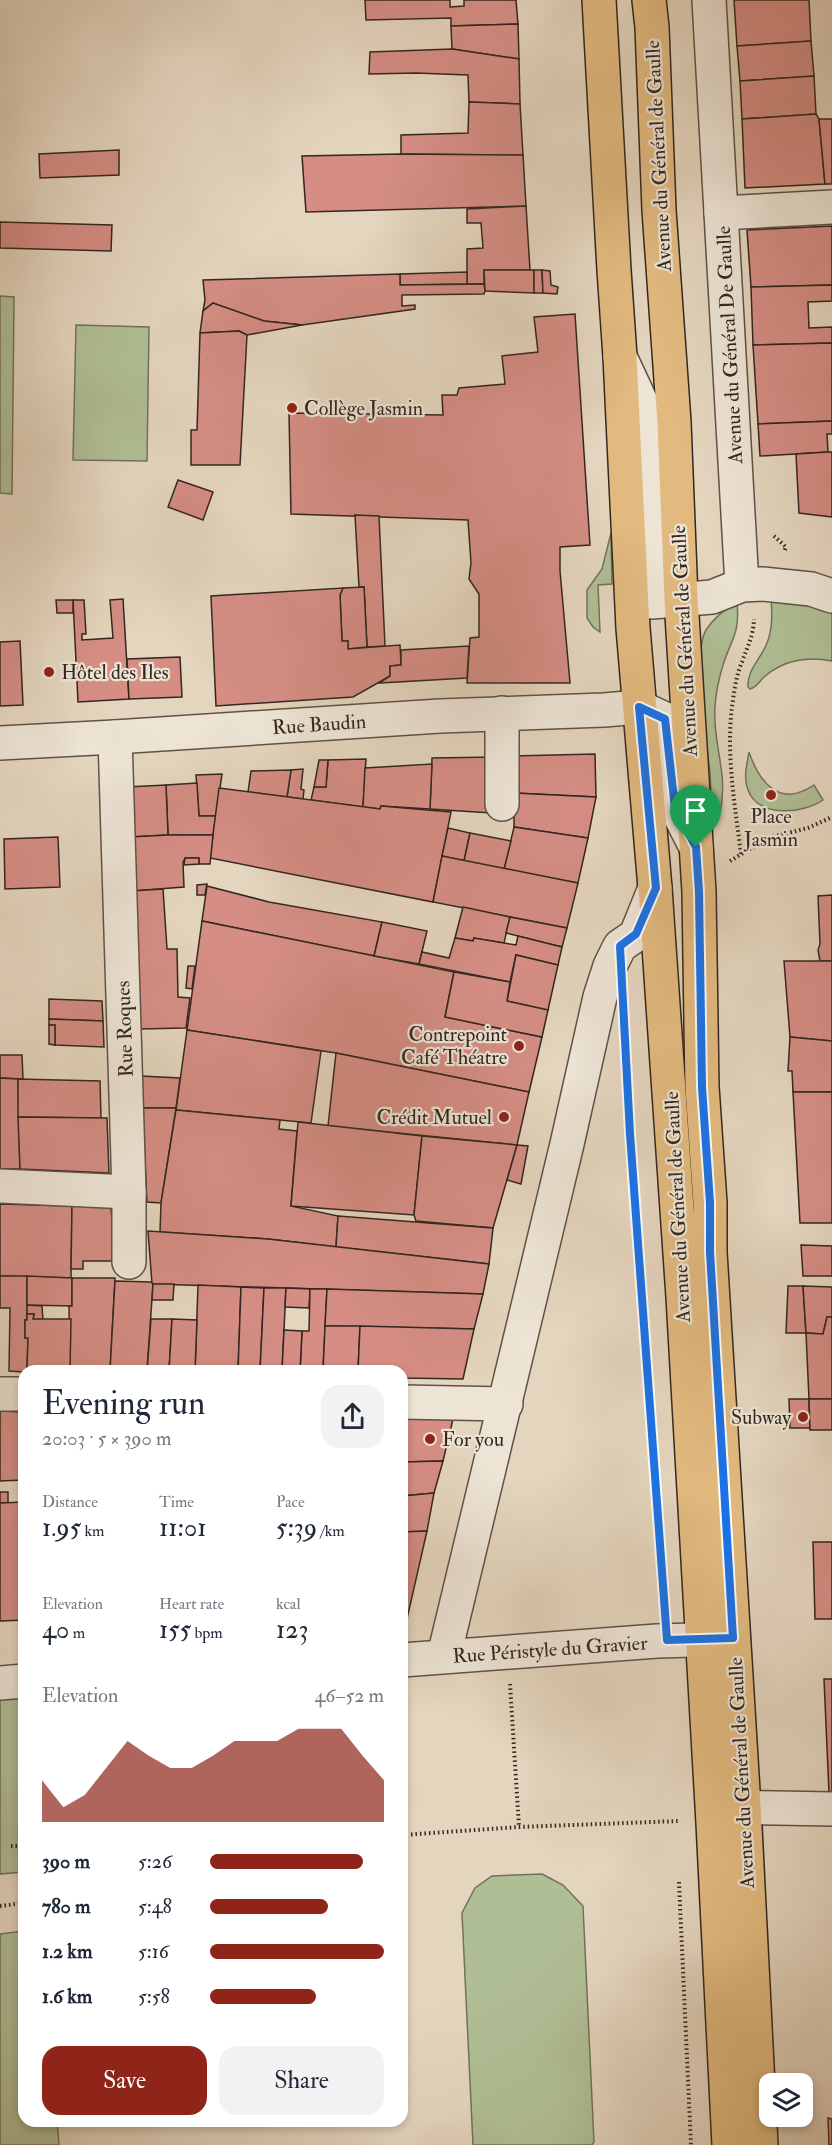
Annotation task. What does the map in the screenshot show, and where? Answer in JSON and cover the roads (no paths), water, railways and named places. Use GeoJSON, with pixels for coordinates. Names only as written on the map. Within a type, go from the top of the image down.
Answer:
{"type":"FeatureCollection","features":[{"type":"Feature","properties":{"kind":"main road","name":"Avenue du Général de Gaulle"},"geometry":{"type":"LineString","coordinates":[[599,0],[639,707],[656,888],[656,922],[671,1109],[718,1639],[744,1807],[760,2145]]}},
{"type":"Feature","properties":{"kind":"main road","name":"Avenue du Général de Gaulle"},"geometry":{"type":"LineString","coordinates":[[649,0],[699,892],[702,1087],[710,1203],[718,1639],[711,1807],[729,2145]]}},
{"type":"Feature","properties":{"kind":"street","name":"Avenue du Général De Gaulle"},"geometry":{"type":"LineString","coordinates":[[709,0],[742,585]]}},
{"type":"Feature","properties":{"kind":"street"},"geometry":{"type":"LineString","coordinates":[[721,213],[832,207]]}},
{"type":"Feature","properties":{"kind":"street"},"geometry":{"type":"LineString","coordinates":[[620,357],[642,404],[652,602],[712,597],[742,585],[780,585],[811,589],[832,596]]}},
{"type":"Feature","properties":{"kind":"street"},"geometry":{"type":"LineString","coordinates":[[639,707],[665,719],[675,808],[696,847]]}},
{"type":"Feature","properties":{"kind":"street","name":"Rue Baudin"},"geometry":{"type":"LineString","coordinates":[[0,743],[639,707]]}},
{"type":"Feature","properties":{"kind":"street"},"geometry":{"type":"LineString","coordinates":[[502,713],[502,804]]}},
{"type":"Feature","properties":{"kind":"street","name":"Rue Roques"},"geometry":{"type":"LineString","coordinates":[[115,737],[129,1192],[129,1262]]}},
{"type":"Feature","properties":{"kind":"street"},"geometry":{"type":"LineString","coordinates":[[444,1656],[506,1404],[600,997],[610,966],[620,946],[636,934],[656,888]]}},
{"type":"Feature","properties":{"kind":"street"},"geometry":{"type":"LineString","coordinates":[[0,1186],[129,1192]]}},
{"type":"Feature","properties":{"kind":"street"},"geometry":{"type":"LineString","coordinates":[[0,1394],[18,1394]]}},
{"type":"Feature","properties":{"kind":"street"},"geometry":{"type":"LineString","coordinates":[[408,1402],[506,1404]]}},
{"type":"Feature","properties":{"kind":"street","name":"Rue Péristyle du Gravier"},"geometry":{"type":"LineString","coordinates":[[408,1659],[667,1640],[718,1639]]}},
{"type":"Feature","properties":{"kind":"street"},"geometry":{"type":"LineString","coordinates":[[0,1683],[18,1682]]}},
{"type":"Feature","properties":{"kind":"street"},"geometry":{"type":"LineString","coordinates":[[711,1807],[832,1809]]}},
{"type":"Feature","properties":{"kind":"place","name":"Collège Jasmin"},"geometry":{"type":"Point","coordinates":[292,408]}},
{"type":"Feature","properties":{"kind":"place","name":"Hôtel des Iles"},"geometry":{"type":"Point","coordinates":[49,672]}},
{"type":"Feature","properties":{"kind":"place","name":"Place Jasmin"},"geometry":{"type":"Point","coordinates":[771,795]}},
{"type":"Feature","properties":{"kind":"place","name":"Contrepoint Café Théatre"},"geometry":{"type":"Point","coordinates":[519,1046]}},
{"type":"Feature","properties":{"kind":"place","name":"Crédit Mutuel"},"geometry":{"type":"Point","coordinates":[504,1117]}},
{"type":"Feature","properties":{"kind":"place","name":"Subway"},"geometry":{"type":"Point","coordinates":[803,1417]}},
{"type":"Feature","properties":{"kind":"place","name":"For you"},"geometry":{"type":"Point","coordinates":[430,1439]}}]}
